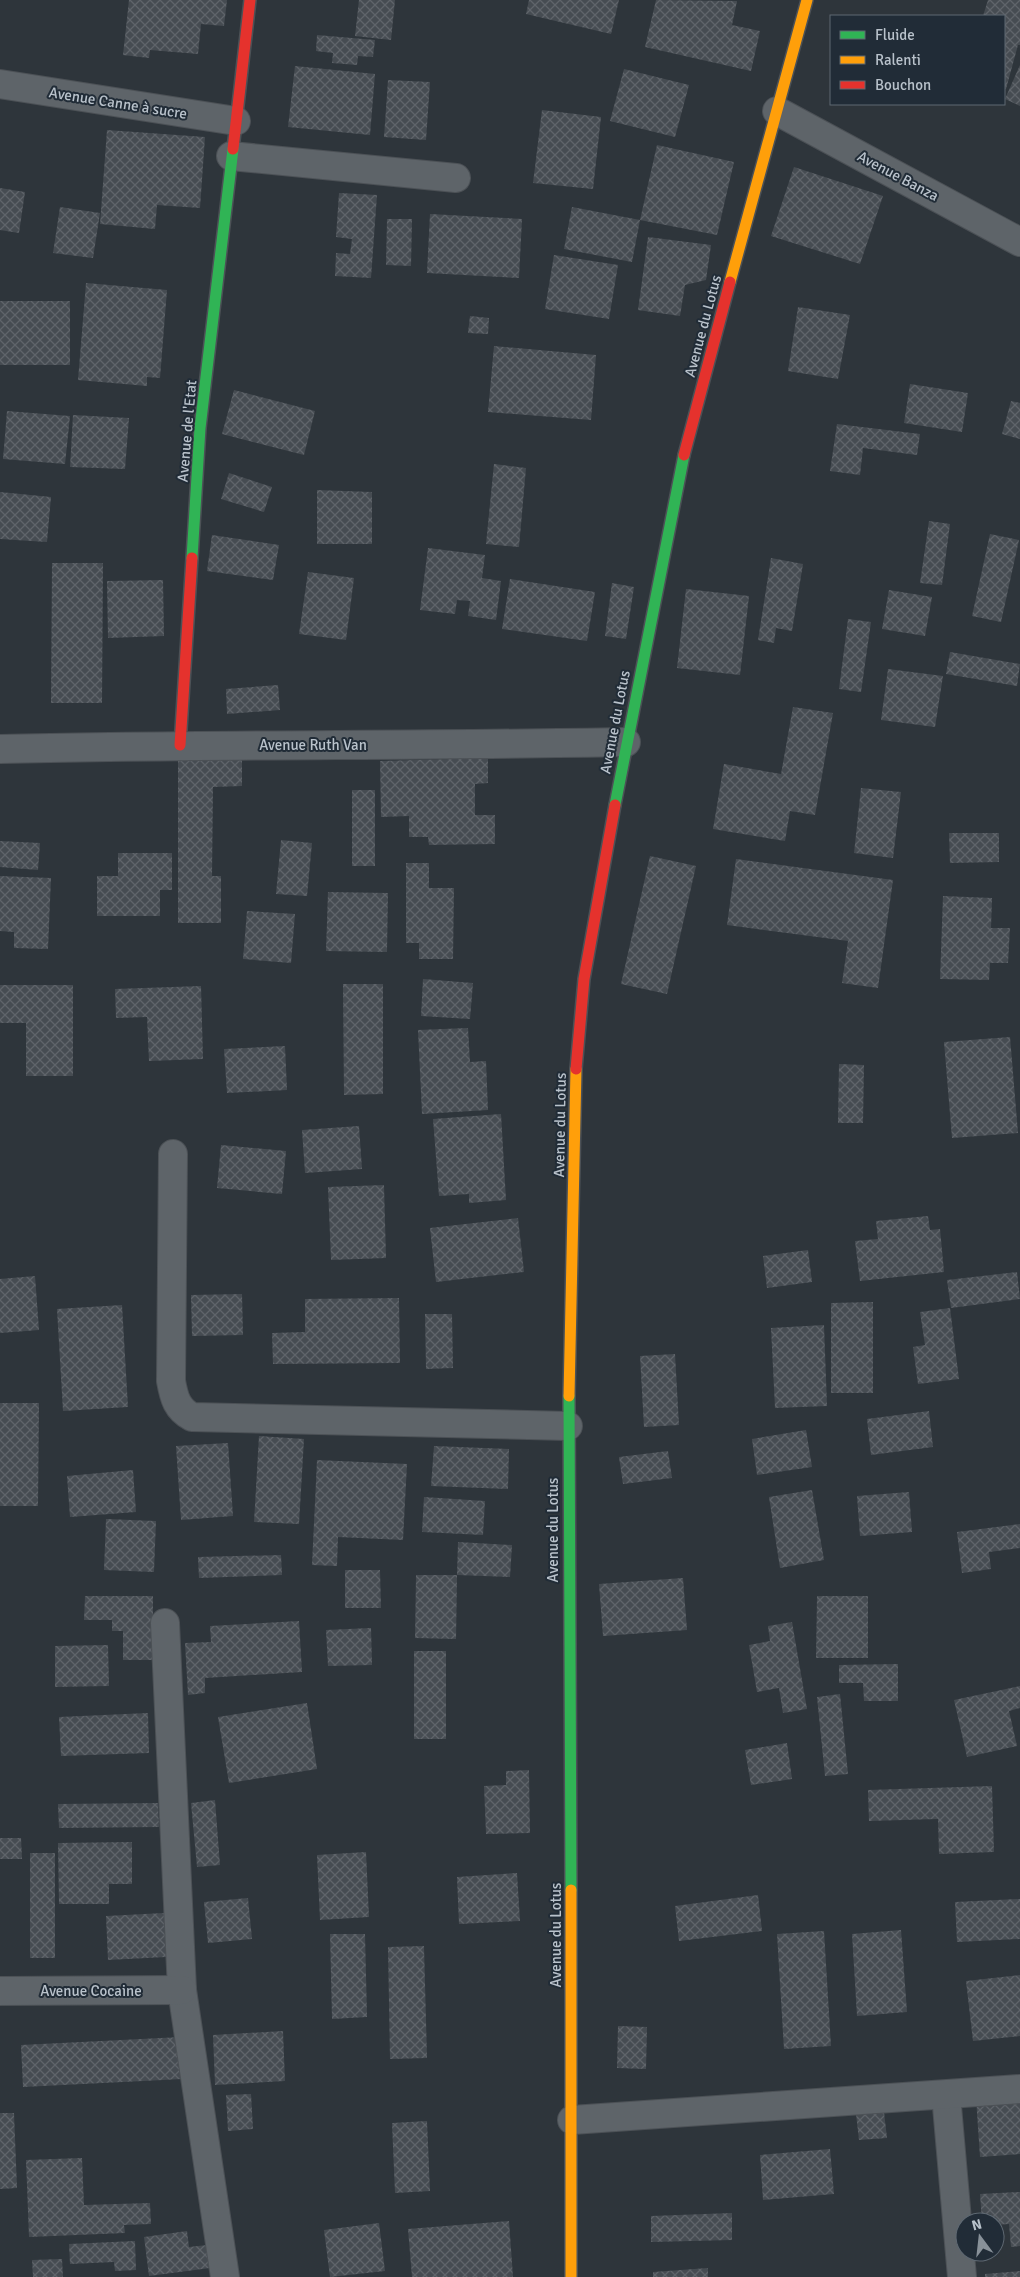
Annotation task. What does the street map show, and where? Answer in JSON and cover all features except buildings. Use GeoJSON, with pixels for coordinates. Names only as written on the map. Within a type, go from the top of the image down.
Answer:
{"type":"FeatureCollection","features":[{"type":"Feature","properties":{"kind":"street","name":"Avenue de l'Etat"},"geometry":{"type":"LineString","coordinates":[[180,745],[200,428],[250,0]]}},
{"type":"Feature","properties":{"kind":"street","name":"Avenue du Lotus"},"geometry":{"type":"LineString","coordinates":[[570,2277],[572,2120],[568,1426],[576,1063],[584,979],[626,742],[683,457],[807,0]]}},
{"type":"Feature","properties":{"kind":"street","name":"Avenue Canne à sucre"},"geometry":{"type":"LineString","coordinates":[[0,84],[236,120]]}},
{"type":"Feature","properties":{"kind":"street","name":"Avenue Banza"},"geometry":{"type":"LineString","coordinates":[[777,111],[1020,242]]}},
{"type":"Feature","properties":{"kind":"street"},"geometry":{"type":"LineString","coordinates":[[232,156],[456,178]]}},
{"type":"Feature","properties":{"kind":"street","name":"Avenue Ruth Van"},"geometry":{"type":"LineString","coordinates":[[0,749],[180,745],[404,746],[626,742]]}},
{"type":"Feature","properties":{"kind":"street"},"geometry":{"type":"LineString","coordinates":[[173,1154],[171,1381],[176,1404],[182,1412],[192,1417],[568,1426]]}},
{"type":"Feature","properties":{"kind":"street"},"geometry":{"type":"LineString","coordinates":[[164,1623],[182,1990],[225,2277]]}},
{"type":"Feature","properties":{"kind":"street","name":"Avenue Cocaine"},"geometry":{"type":"LineString","coordinates":[[0,1991],[182,1990]]}},
{"type":"Feature","properties":{"kind":"street"},"geometry":{"type":"LineString","coordinates":[[572,2120],[1020,2089]]}},
{"type":"Feature","properties":{"kind":"street"},"geometry":{"type":"LineString","coordinates":[[946,2095],[962,2277]]}},
{"type":"Feature","properties":{"kind":"traffic: fast"},"geometry":{"type":"LineString","coordinates":[[192,558],[200,428],[233,149]]}},
{"type":"Feature","properties":{"kind":"traffic: fast"},"geometry":{"type":"LineString","coordinates":[[615,805],[684,455]]}},
{"type":"Feature","properties":{"kind":"traffic: fast"},"geometry":{"type":"LineString","coordinates":[[569,1396],[571,1890]]}},
{"type":"Feature","properties":{"kind":"traffic: slow"},"geometry":{"type":"LineString","coordinates":[[730,282],[807,0]]}},
{"type":"Feature","properties":{"kind":"traffic: slow"},"geometry":{"type":"LineString","coordinates":[[569,1396],[576,1069]]}},
{"type":"Feature","properties":{"kind":"traffic: slow"},"geometry":{"type":"LineString","coordinates":[[571,1890],[571,2277]]}},
{"type":"Feature","properties":{"kind":"traffic: jam"},"geometry":{"type":"LineString","coordinates":[[233,149],[250,0]]}},
{"type":"Feature","properties":{"kind":"traffic: jam"},"geometry":{"type":"LineString","coordinates":[[684,455],[730,282]]}},
{"type":"Feature","properties":{"kind":"traffic: jam"},"geometry":{"type":"LineString","coordinates":[[180,745],[192,558]]}},
{"type":"Feature","properties":{"kind":"traffic: jam"},"geometry":{"type":"LineString","coordinates":[[576,1069],[584,979],[615,805]]}}]}
